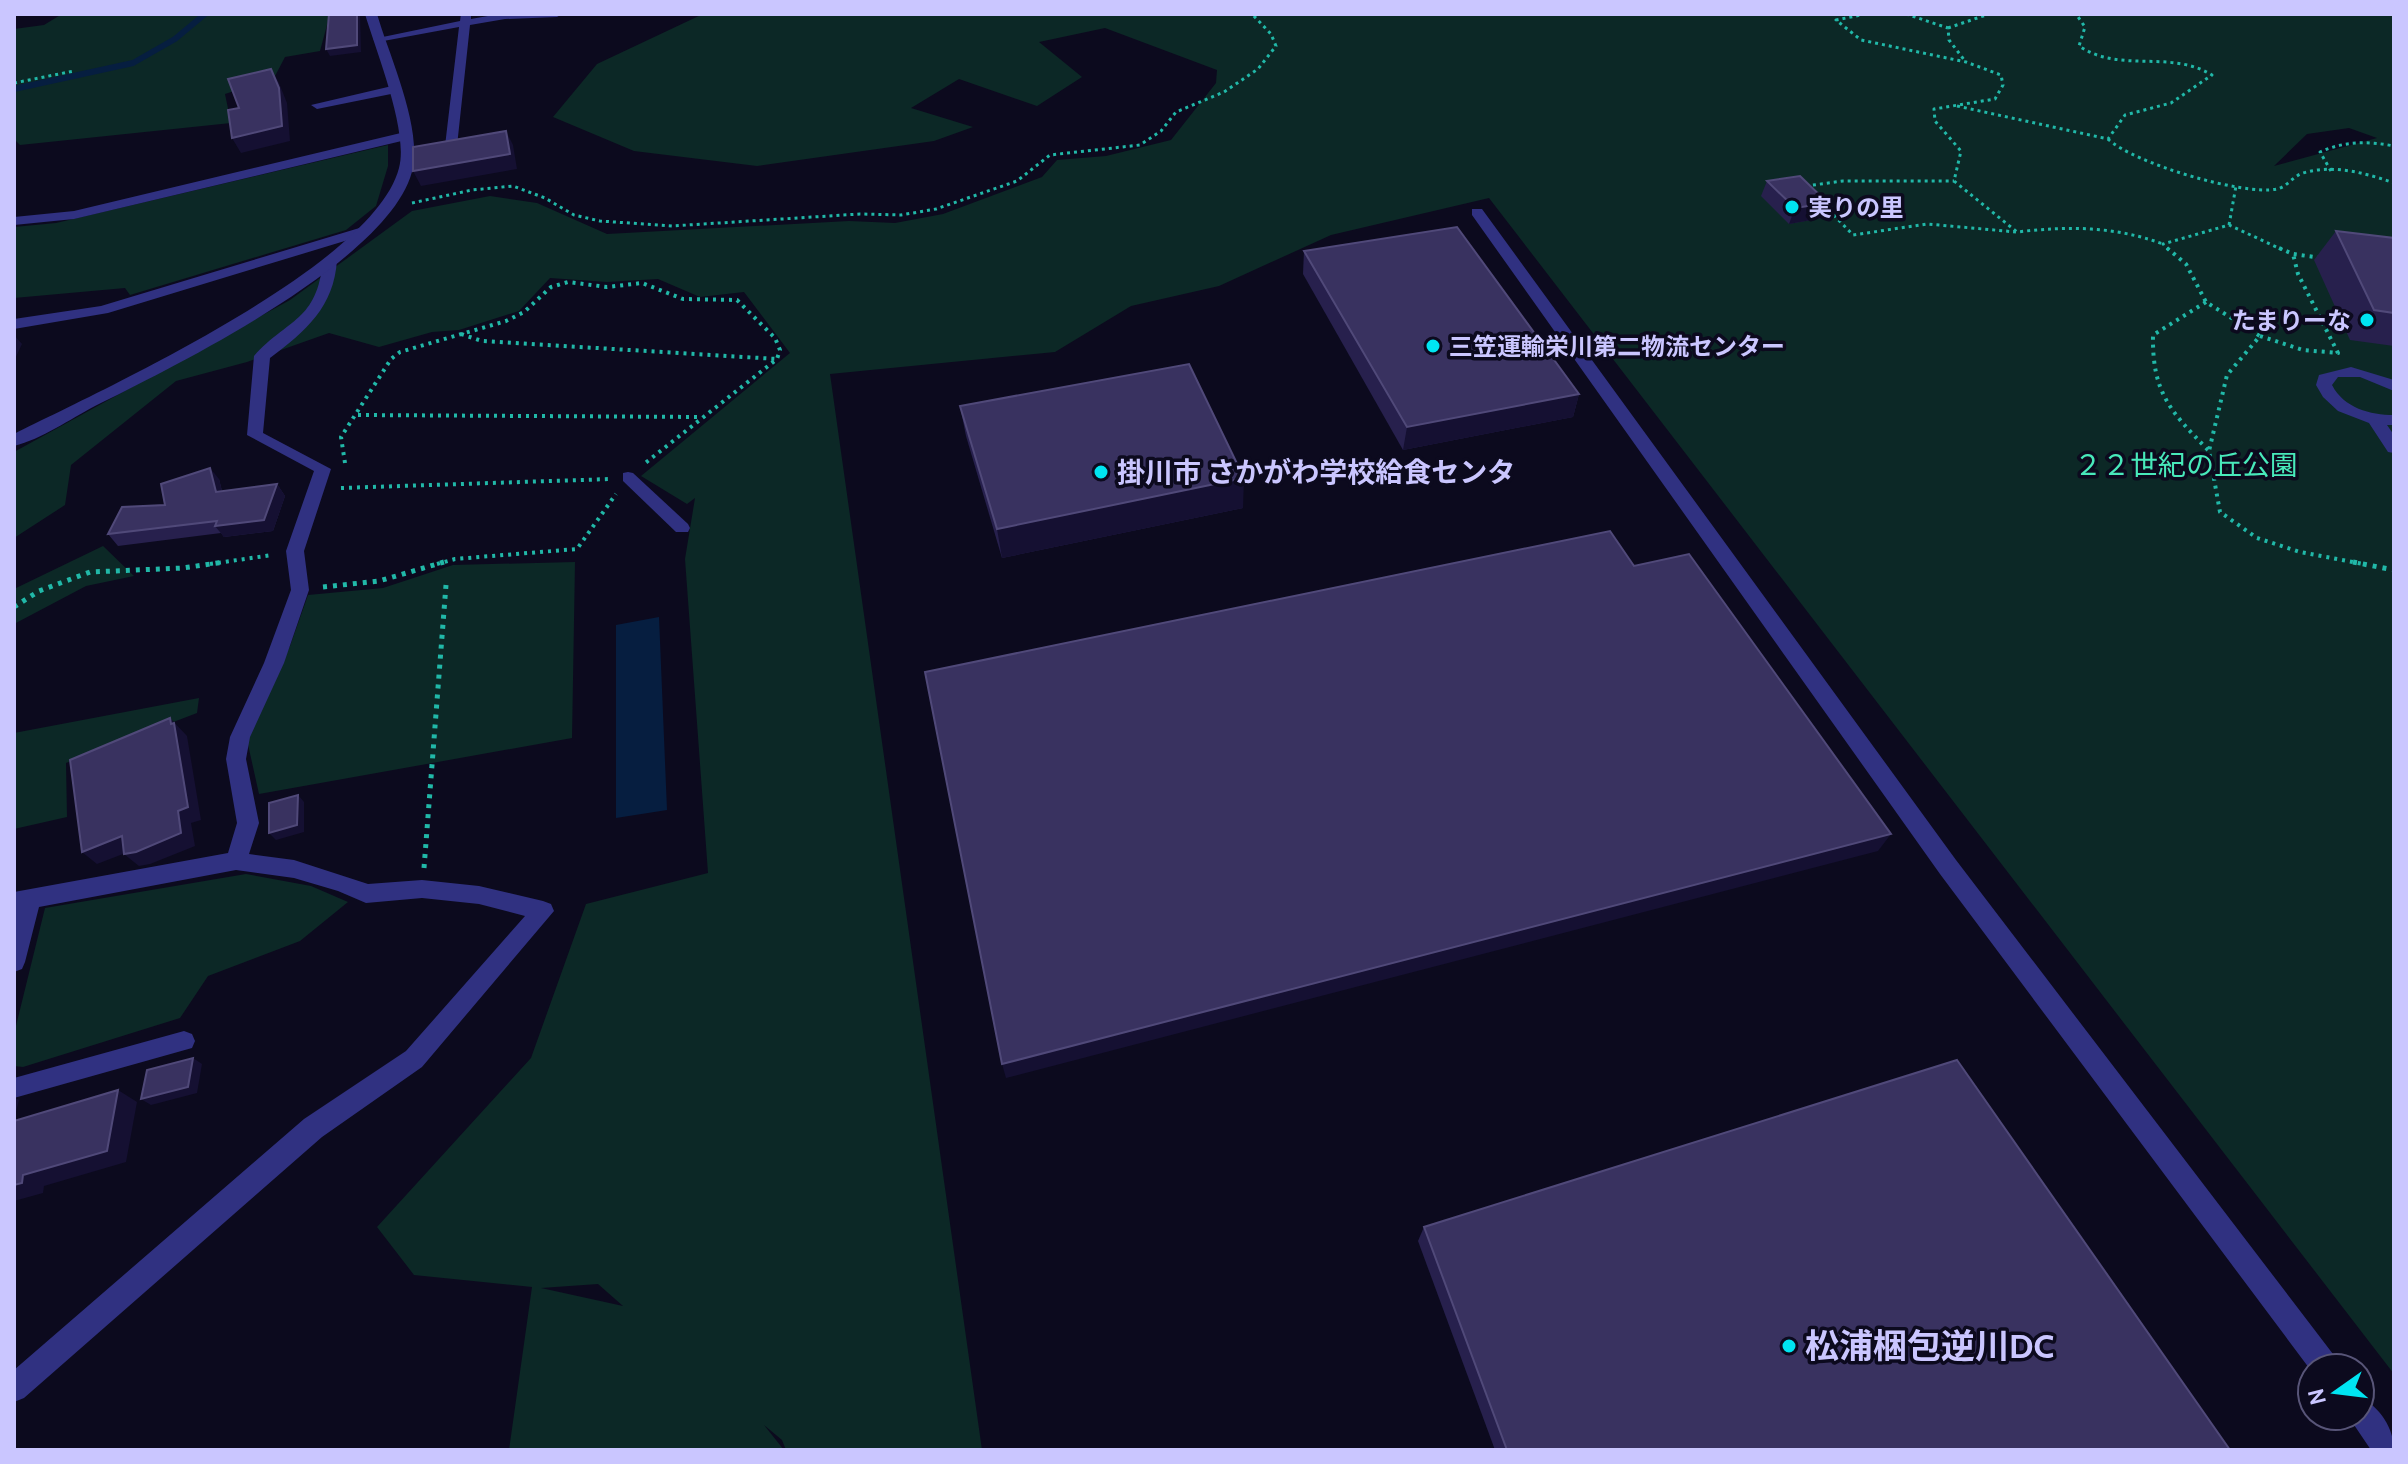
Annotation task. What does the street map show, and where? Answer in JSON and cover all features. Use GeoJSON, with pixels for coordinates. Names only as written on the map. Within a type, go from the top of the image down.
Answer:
{"type":"FeatureCollection","features":[{"type":"Feature","properties":{"kind":"street"},"geometry":{"type":"LineString","coordinates":[[14,441],[246,320],[330,260],[388,208],[406,170],[405,136],[371,14]]}},
{"type":"Feature","properties":{"kind":"street"},"geometry":{"type":"LineString","coordinates":[[317,105],[392,90]]}},
{"type":"Feature","properties":{"kind":"street"},"geometry":{"type":"LineString","coordinates":[[14,221],[74,215],[405,136]]}},
{"type":"Feature","properties":{"kind":"street"},"geometry":{"type":"LineString","coordinates":[[1477,212],[1948,867],[2314,1352]]}},
{"type":"Feature","properties":{"kind":"street"},"geometry":{"type":"LineString","coordinates":[[14,324],[103,310],[366,230]]}},
{"type":"Feature","properties":{"kind":"street"},"geometry":{"type":"LineString","coordinates":[[236,861],[248,823],[236,759],[240,737],[274,663],[300,590],[295,551],[323,469],[255,435],[262,356],[311,319],[330,280],[330,260]]}},
{"type":"Feature","properties":{"kind":"street"},"geometry":{"type":"LineString","coordinates":[[2394,386],[2355,372],[2342,371],[2325,378],[2327,393],[2334,401],[2374,418],[2394,420]]}},
{"type":"Feature","properties":{"kind":"street"},"geometry":{"type":"LineString","coordinates":[[2374,418],[2394,448]]}},
{"type":"Feature","properties":{"kind":"street"},"geometry":{"type":"LineString","coordinates":[[14,962],[22,901],[236,861],[294,869],[343,883],[366,894],[422,889],[479,895],[543,911],[414,1059],[313,1128],[14,1388]]}},
{"type":"Feature","properties":{"kind":"street"},"geometry":{"type":"LineString","coordinates":[[2375,1432],[2389,1450]]}},
{"type":"Feature","properties":{"kind":"lane"},"geometry":{"type":"LineString","coordinates":[[378,39],[466,19],[557,14]]}},
{"type":"Feature","properties":{"kind":"lane"},"geometry":{"type":"LineString","coordinates":[[451,146],[466,19]]}},
{"type":"Feature","properties":{"kind":"lane"},"geometry":{"type":"LineString","coordinates":[[628,477],[682,528]]}},
{"type":"Feature","properties":{"kind":"lane"},"geometry":{"type":"LineString","coordinates":[[14,1088],[184,1041]]}},
{"type":"Feature","properties":{"kind":"path"},"geometry":{"type":"LineString","coordinates":[[388,208],[472,190],[513,186],[545,198],[574,215],[600,221],[672,226],[860,214],[901,215],[936,209],[1017,181],[1050,155],[1140,145],[1161,131],[1176,112],[1224,92],[1258,69],[1276,46],[1271,34],[1252,14]]}},
{"type":"Feature","properties":{"kind":"path"},"geometry":{"type":"LineString","coordinates":[[1866,14],[1836,20],[1861,40],[1966,62],[2001,75],[2003,85],[1995,99],[1934,109],[1935,121],[1961,151],[1954,181]]}},
{"type":"Feature","properties":{"kind":"path"},"geometry":{"type":"LineString","coordinates":[[1906,14],[1948,28],[1989,14]]}},
{"type":"Feature","properties":{"kind":"path"},"geometry":{"type":"LineString","coordinates":[[2076,14],[2085,27],[2079,46],[2093,59],[2117,63],[2175,59],[2202,66],[2212,75],[2171,103],[2125,115],[2108,139]]}},
{"type":"Feature","properties":{"kind":"path"},"geometry":{"type":"LineString","coordinates":[[1948,28],[1949,40],[1966,62]]}},
{"type":"Feature","properties":{"kind":"path"},"geometry":{"type":"LineString","coordinates":[[14,83],[74,71]]}},
{"type":"Feature","properties":{"kind":"path"},"geometry":{"type":"LineString","coordinates":[[1951,105],[2108,139],[2121,151],[2141,160],[2236,186],[2280,189],[2301,173],[2331,171],[2371,174],[2394,183]]}},
{"type":"Feature","properties":{"kind":"path"},"geometry":{"type":"LineString","coordinates":[[2331,171],[2320,152],[2336,144],[2377,142],[2394,146]]}},
{"type":"Feature","properties":{"kind":"path"},"geometry":{"type":"LineString","coordinates":[[2017,232],[1954,181],[1843,181],[1806,186],[1853,235],[1927,224],[2017,232],[2074,225],[2128,230],[2163,244],[2186,264],[2206,302],[2260,336],[2303,350],[2338,353],[2298,274],[2293,254]]}},
{"type":"Feature","properties":{"kind":"path"},"geometry":{"type":"LineString","coordinates":[[2229,225],[2236,186]]}},
{"type":"Feature","properties":{"kind":"path"},"geometry":{"type":"LineString","coordinates":[[2163,244],[2229,225],[2293,254],[2323,258]]}},
{"type":"Feature","properties":{"kind":"path"},"geometry":{"type":"LineString","coordinates":[[300,590],[379,581],[455,559],[577,549],[628,477],[777,359],[780,350],[775,338],[737,300],[683,299],[642,283],[607,287],[568,282],[551,287],[524,312],[506,321],[400,352],[391,359],[341,437],[346,465]]}},
{"type":"Feature","properties":{"kind":"path"},"geometry":{"type":"LineString","coordinates":[[2206,302],[2153,335],[2151,367],[2165,407],[2209,451]]}},
{"type":"Feature","properties":{"kind":"path"},"geometry":{"type":"LineString","coordinates":[[460,333],[482,341],[777,359]]}},
{"type":"Feature","properties":{"kind":"path"},"geometry":{"type":"LineString","coordinates":[[2260,336],[2227,375],[2209,451],[2220,512],[2257,538],[2300,552],[2394,570]]}},
{"type":"Feature","properties":{"kind":"path"},"geometry":{"type":"LineString","coordinates":[[357,415],[702,417]]}},
{"type":"Feature","properties":{"kind":"path"},"geometry":{"type":"LineString","coordinates":[[343,477],[339,488],[555,483],[628,477]]}},
{"type":"Feature","properties":{"kind":"path"},"geometry":{"type":"LineString","coordinates":[[14,607],[39,591],[90,572],[183,568],[295,551]]}},
{"type":"Feature","properties":{"kind":"path"},"geometry":{"type":"LineString","coordinates":[[422,889],[446,585]]}},
{"type":"Feature","properties":{"kind":"green space"},"geometry":{"type":"Polygon","coordinates":[[[62,14],[330,14],[320,51],[285,57],[274,78],[225,94],[231,123],[20,145],[14,139],[14,29],[44,25],[62,14]]]}},
{"type":"Feature","properties":{"kind":"green space","name":"２２世紀の丘公園"},"geometry":{"type":"Polygon","coordinates":[[[703,14],[2394,14],[2394,1374],[1489,198],[1331,235],[1219,286],[1131,306],[1055,352],[830,374],[982,1450],[786,1450],[782,1440],[764,1425],[784,1450],[509,1450],[532,1287],[414,1275],[377,1227],[531,1058],[586,904],[708,873],[685,559],[695,498],[687,504],[641,476],[790,353],[744,292],[700,297],[658,279],[607,282],[550,278],[519,311],[459,330],[432,332],[379,347],[329,333],[247,362],[176,381],[71,465],[65,505],[14,538],[14,452],[290,300],[412,211],[490,196],[537,203],[607,234],[849,221],[895,223],[943,214],[1042,177],[1057,160],[1106,156],[1171,140],[1216,83],[1217,70],[1105,28],[1039,42],[1082,77],[1037,106],[959,79],[911,108],[973,127],[934,141],[757,166],[634,151],[553,117],[597,64],[703,14]],[[2349,128],[2307,134],[2274,166],[2377,138],[2349,128]],[[598,1284],[541,1288],[623,1306],[598,1284]]]}},
{"type":"Feature","properties":{"kind":"green space"},"geometry":{"type":"Polygon","coordinates":[[[388,145],[388,166],[376,206],[346,230],[130,295],[125,288],[14,298],[14,227],[56,223],[388,145]]]}},
{"type":"Feature","properties":{"kind":"green space"},"geometry":{"type":"Polygon","coordinates":[[[103,546],[134,576],[86,586],[14,624],[14,589],[103,546]]]}},
{"type":"Feature","properties":{"kind":"green space"},"geometry":{"type":"Polygon","coordinates":[[[575,562],[572,738],[259,794],[247,740],[290,646],[308,595],[383,588],[453,565],[575,562]]]}},
{"type":"Feature","properties":{"kind":"green space"},"geometry":{"type":"Polygon","coordinates":[[[199,698],[197,713],[66,763],[67,817],[14,829],[14,733],[199,698]]]}},
{"type":"Feature","properties":{"kind":"green space"},"geometry":{"type":"Polygon","coordinates":[[[246,874],[311,886],[348,902],[300,941],[208,976],[180,1018],[23,1067],[14,1066],[14,1034],[45,908],[246,874]]]}},
{"type":"Feature","properties":{"kind":"water"},"geometry":{"type":"Polygon","coordinates":[[[659,617],[667,810],[616,818],[616,625],[659,617]]]}},
{"type":"Feature","properties":{"kind":"building"},"geometry":{"type":"Polygon","coordinates":[[[329,14],[357,14],[357,45],[326,49],[329,14]]]}},
{"type":"Feature","properties":{"kind":"building"},"geometry":{"type":"Polygon","coordinates":[[[271,69],[279,88],[282,126],[232,138],[228,110],[239,108],[228,79],[271,69]]]}},
{"type":"Feature","properties":{"kind":"building"},"geometry":{"type":"Polygon","coordinates":[[[506,131],[510,154],[413,171],[413,147],[506,131]]]}},
{"type":"Feature","properties":{"kind":"building"},"geometry":{"type":"Polygon","coordinates":[[[1800,176],[1828,203],[1795,208],[1767,181],[1800,176]]]}},
{"type":"Feature","properties":{"kind":"building","name":"三笠運輸栄川第二物流センター"},"geometry":{"type":"Polygon","coordinates":[[[1457,227],[1579,394],[1407,427],[1304,251],[1457,227]]]}},
{"type":"Feature","properties":{"kind":"building"},"geometry":{"type":"Polygon","coordinates":[[[2336,231],[2394,238],[2394,313],[2374,310],[2336,231]]]}},
{"type":"Feature","properties":{"kind":"building","name":"掛川市 さかがわ学校給食センタ"},"geometry":{"type":"Polygon","coordinates":[[[1189,364],[1244,478],[997,529],[960,406],[1189,364]]]}},
{"type":"Feature","properties":{"kind":"building"},"geometry":{"type":"Polygon","coordinates":[[[210,468],[216,492],[277,484],[264,520],[215,526],[217,521],[108,534],[122,507],[165,505],[161,484],[210,468]]]}},
{"type":"Feature","properties":{"kind":"building"},"geometry":{"type":"Polygon","coordinates":[[[1610,531],[1634,566],[1689,554],[1891,834],[1002,1064],[925,672],[1610,531]]]}},
{"type":"Feature","properties":{"kind":"building"},"geometry":{"type":"Polygon","coordinates":[[[170,718],[171,724],[174,723],[188,807],[178,811],[181,833],[136,852],[124,854],[122,836],[82,852],[70,760],[170,718]]]}},
{"type":"Feature","properties":{"kind":"building"},"geometry":{"type":"Polygon","coordinates":[[[298,795],[297,825],[269,833],[269,803],[298,795]]]}},
{"type":"Feature","properties":{"kind":"building"},"geometry":{"type":"Polygon","coordinates":[[[193,1058],[188,1087],[141,1099],[147,1070],[193,1058]]]}},
{"type":"Feature","properties":{"kind":"building","name":"松浦梱包逆川DC"},"geometry":{"type":"Polygon","coordinates":[[[1957,1060],[2230,1450],[1507,1450],[1424,1227],[1957,1060]]]}},
{"type":"Feature","properties":{"kind":"building"},"geometry":{"type":"Polygon","coordinates":[[[118,1090],[107,1151],[23,1175],[22,1183],[14,1185],[14,1121],[118,1090]]]}},
{"type":"Feature","properties":{"kind":"waterway"},"geometry":{"type":"LineString","coordinates":[[14,89],[133,63],[175,39],[205,14]]}},
{"type":"Feature","properties":{"kind":"place","name":"実りの里"},"geometry":{"type":"Point","coordinates":[1792,207]}},
{"type":"Feature","properties":{"kind":"place","name":"たまりーな"},"geometry":{"type":"Point","coordinates":[2367,320]}},
{"type":"Feature","properties":{"kind":"place","name":"三笠運輸栄川第二物流センター"},"geometry":{"type":"Point","coordinates":[1433,346]}},
{"type":"Feature","properties":{"kind":"place","name":"掛川市 さかがわ学校給食センタ"},"geometry":{"type":"Point","coordinates":[1101,472]}},
{"type":"Feature","properties":{"kind":"place","name":"松浦梱包逆川DC"},"geometry":{"type":"Point","coordinates":[1789,1346]}}]}
